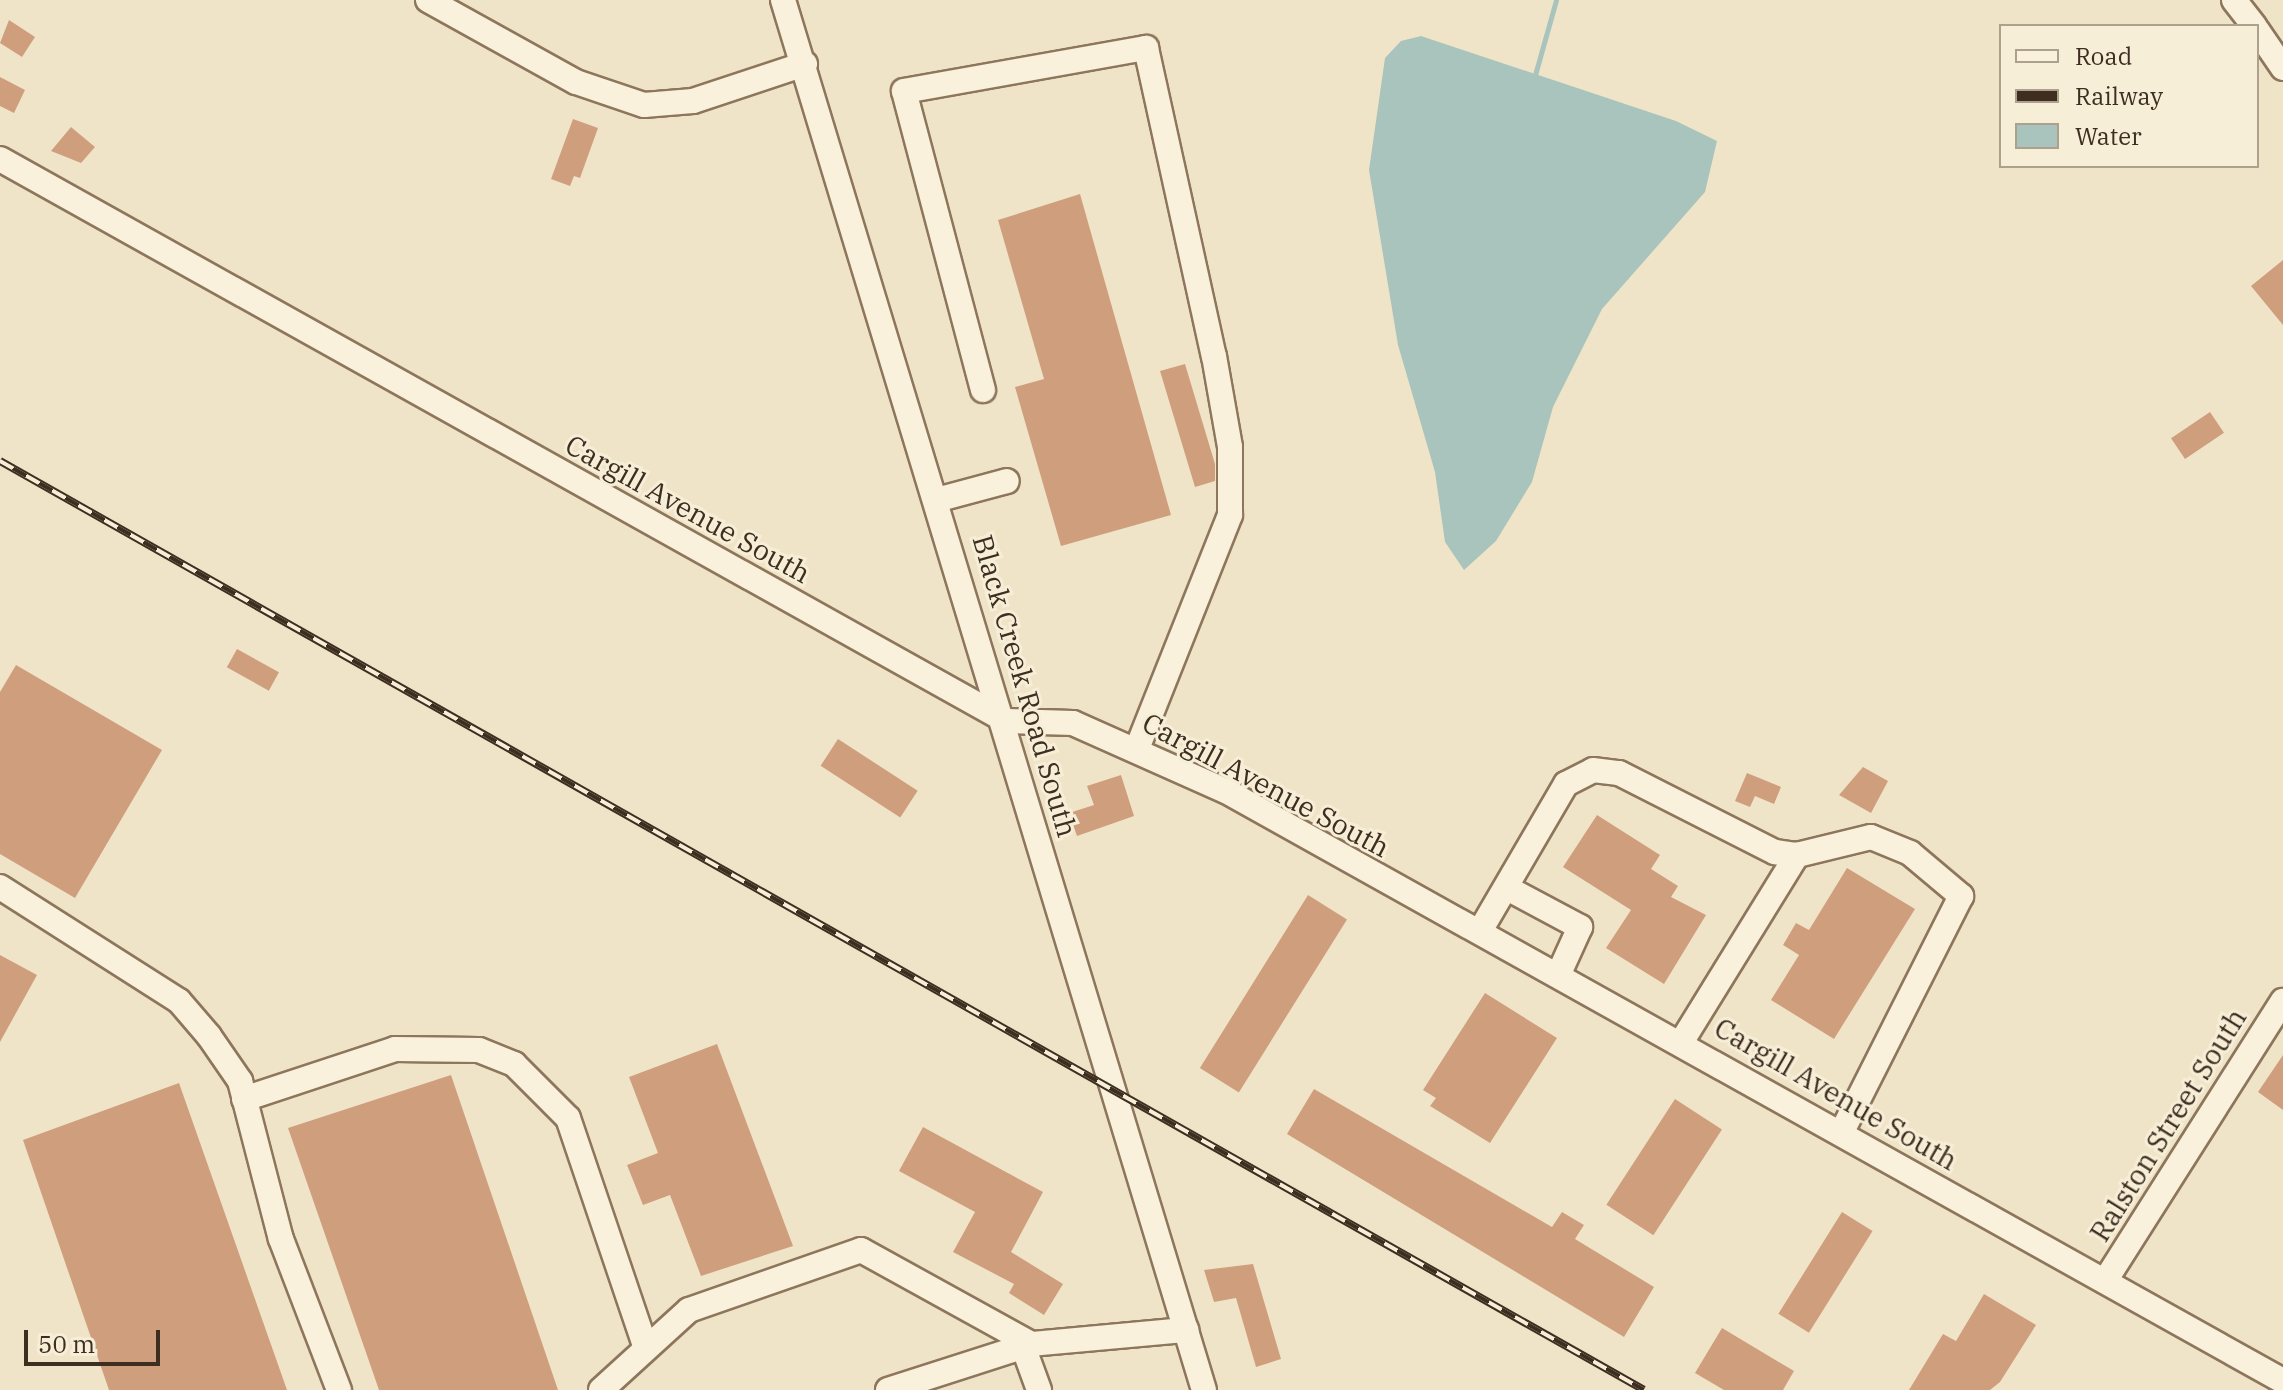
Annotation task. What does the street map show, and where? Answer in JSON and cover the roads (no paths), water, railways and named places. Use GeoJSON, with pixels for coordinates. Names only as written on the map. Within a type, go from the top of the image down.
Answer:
{"type":"FeatureCollection","features":[{"type":"Feature","properties":{"kind":"street"},"geometry":{"type":"LineString","coordinates":[[428,0],[576,82],[644,105],[693,101],[805,64]]}},
{"type":"Feature","properties":{"kind":"street","name":"Black Creek Road South"},"geometry":{"type":"LineString","coordinates":[[783,0],[940,499],[1204,1390]]}},
{"type":"Feature","properties":{"kind":"street"},"geometry":{"type":"LineString","coordinates":[[2234,0],[2253,24]]}},
{"type":"Feature","properties":{"kind":"street"},"geometry":{"type":"LineString","coordinates":[[2259,32],[2283,68]]}},
{"type":"Feature","properties":{"kind":"street"},"geometry":{"type":"LineString","coordinates":[[983,390],[904,91],[1146,48],[1217,371],[1230,447],[1230,515],[1137,749]]}},
{"type":"Feature","properties":{"kind":"street","name":"Cargill Avenue South"},"geometry":{"type":"LineString","coordinates":[[0,159],[1007,721],[1073,723],[1137,749],[1560,971],[2283,1381]]}},
{"type":"Feature","properties":{"kind":"street"},"geometry":{"type":"LineString","coordinates":[[940,499],[1007,481]]}},
{"type":"Feature","properties":{"kind":"street"},"geometry":{"type":"LineString","coordinates":[[1480,931],[1566,784],[1593,770],[1619,773],[1775,852],[1797,855],[1871,837],[1910,853],[1961,896],[1842,1132]]}},
{"type":"Feature","properties":{"kind":"street"},"geometry":{"type":"LineString","coordinates":[[1682,1041],[1797,855]]}},
{"type":"Feature","properties":{"kind":"street"},"geometry":{"type":"LineString","coordinates":[[0,887],[179,1001],[225,1058],[244,1099],[281,1239],[339,1390]]}},
{"type":"Feature","properties":{"kind":"street"},"geometry":{"type":"LineString","coordinates":[[1507,888],[1580,927],[1560,971]]}},
{"type":"Feature","properties":{"kind":"street","name":"Ralston Street South"},"geometry":{"type":"LineString","coordinates":[[2105,1281],[2283,1001]]}},
{"type":"Feature","properties":{"kind":"street"},"geometry":{"type":"LineString","coordinates":[[244,1099],[395,1049],[479,1050],[514,1064],[568,1118],[645,1346]]}},
{"type":"Feature","properties":{"kind":"street"},"geometry":{"type":"LineString","coordinates":[[601,1390],[645,1346],[715,1296],[861,1250],[1027,1345],[1039,1390]]}},
{"type":"Feature","properties":{"kind":"street"},"geometry":{"type":"LineString","coordinates":[[888,1390],[1027,1345],[1186,1330]]}},
{"type":"Feature","properties":{"kind":"water"},"geometry":{"type":"Polygon","coordinates":[[[1421,36],[1676,121],[1717,141],[1705,192],[1602,309],[1553,407],[1532,482],[1496,541],[1464,570],[1445,542],[1435,472],[1398,345],[1369,170],[1385,58],[1401,41],[1421,36]]]}},
{"type":"Feature","properties":{"kind":"waterway"},"geometry":{"type":"LineString","coordinates":[[1533,82],[1556,0]]}},
{"type":"Feature","properties":{"kind":"railway"},"geometry":{"type":"LineString","coordinates":[[0,461],[1644,1390]]}}]}
